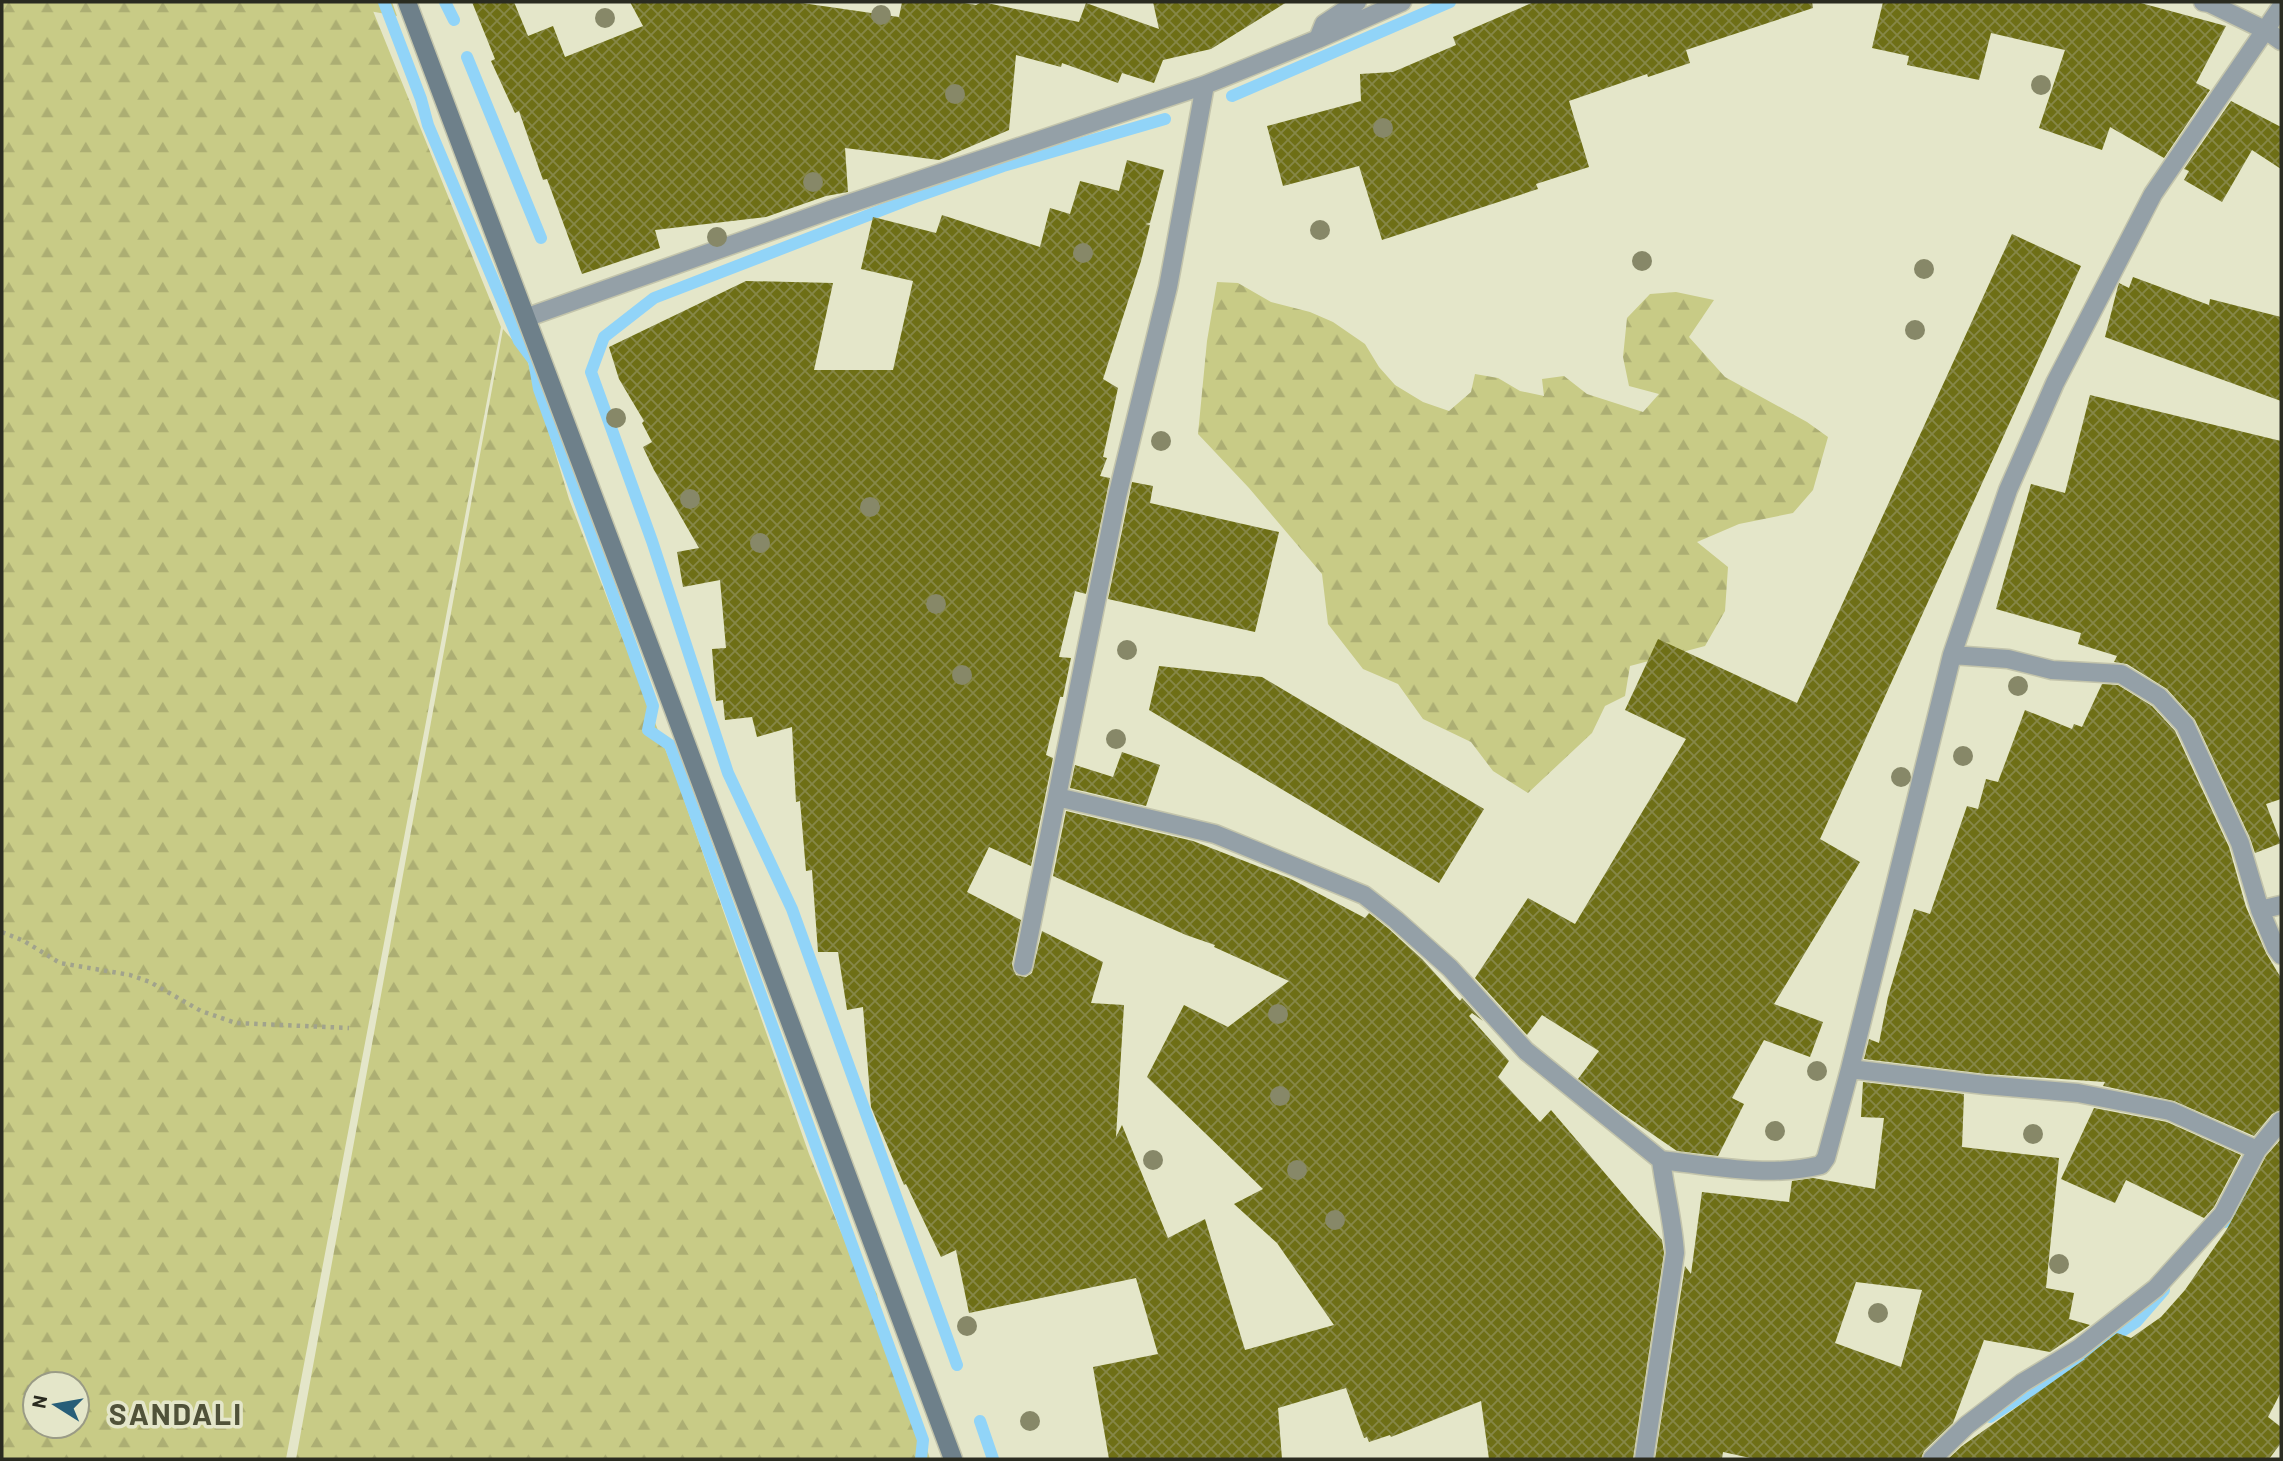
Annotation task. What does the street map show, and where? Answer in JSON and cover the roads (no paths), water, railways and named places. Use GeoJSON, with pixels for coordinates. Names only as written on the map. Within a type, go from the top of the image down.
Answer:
{"type":"FeatureCollection","features":[{"type":"Feature","properties":{"kind":"street"},"geometry":{"type":"LineString","coordinates":[[407,2],[528,317],[953,1459]]}},
{"type":"Feature","properties":{"kind":"street"},"geometry":{"type":"LineString","coordinates":[[1318,39],[1324,24],[1357,2]]}},
{"type":"Feature","properties":{"kind":"street"},"geometry":{"type":"LineString","coordinates":[[528,317],[830,210],[1205,85],[1402,2]]}},
{"type":"Feature","properties":{"kind":"street"},"geometry":{"type":"LineString","coordinates":[[2203,2],[2274,36]]}},
{"type":"Feature","properties":{"kind":"street"},"geometry":{"type":"LineString","coordinates":[[1057,797],[1215,834],[1364,895],[1450,968],[1526,1051],[1661,1160],[1758,1171],[1791,1170],[1821,1165],[1833,1135],[1850,1069],[1952,655],[2008,490],[2055,383],[2152,194],[2274,36],[2281,7]]}},
{"type":"Feature","properties":{"kind":"street"},"geometry":{"type":"LineString","coordinates":[[1023,966],[1117,497],[1168,288],[1205,85]]}},
{"type":"Feature","properties":{"kind":"street"},"geometry":{"type":"LineString","coordinates":[[1952,655],[2008,659],[2052,670],[2121,674],[2159,697],[2185,725],[2240,843],[2260,910],[2281,955]]}},
{"type":"Feature","properties":{"kind":"street"},"geometry":{"type":"LineString","coordinates":[[2260,910],[2281,905]]}},
{"type":"Feature","properties":{"kind":"street"},"geometry":{"type":"LineString","coordinates":[[1850,1069],[2078,1093],[2170,1111],[2257,1150]]}},
{"type":"Feature","properties":{"kind":"street"},"geometry":{"type":"LineString","coordinates":[[1932,1459],[1967,1425],[2022,1383],[2078,1349],[2156,1288],[2223,1214],[2257,1150],[2281,1121]]}},
{"type":"Feature","properties":{"kind":"street"},"geometry":{"type":"LineString","coordinates":[[1644,1459],[1675,1252],[1674,1228],[1661,1160]]}},
{"type":"Feature","properties":{"kind":"waterway"},"geometry":{"type":"LineString","coordinates":[[384,2],[421,99],[428,125],[519,341],[534,361],[539,389],[653,706],[648,730],[670,745],[923,1440],[921,1459]]}},
{"type":"Feature","properties":{"kind":"waterway"},"geometry":{"type":"LineString","coordinates":[[445,2],[454,20]]}},
{"type":"Feature","properties":{"kind":"waterway"},"geometry":{"type":"LineString","coordinates":[[1232,96],[1450,2]]}},
{"type":"Feature","properties":{"kind":"waterway"},"geometry":{"type":"LineString","coordinates":[[467,57],[541,238]]}},
{"type":"Feature","properties":{"kind":"waterway"},"geometry":{"type":"LineString","coordinates":[[957,1365],[792,909],[728,773],[652,541],[591,372],[604,337],[654,298],[1003,166],[1165,119]]}},
{"type":"Feature","properties":{"kind":"waterway"},"geometry":{"type":"LineString","coordinates":[[2225,1222],[2252,1186]]}},
{"type":"Feature","properties":{"kind":"waterway"},"geometry":{"type":"LineString","coordinates":[[1990,1417],[2136,1322],[2164,1290]]}},
{"type":"Feature","properties":{"kind":"waterway"},"geometry":{"type":"LineString","coordinates":[[980,1421],[993,1459]]}},
{"type":"Feature","properties":{"kind":"district","name":"SANDALI"},"geometry":{"type":"Point","coordinates":[176,1415]}}]}
